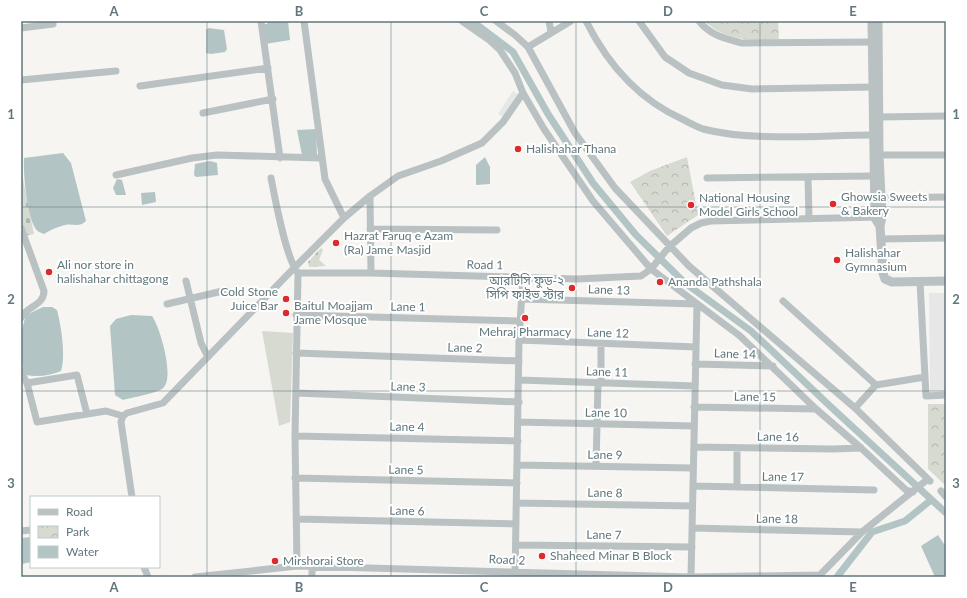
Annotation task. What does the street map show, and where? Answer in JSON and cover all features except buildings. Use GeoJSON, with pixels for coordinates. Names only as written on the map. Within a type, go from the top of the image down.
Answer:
{"type":"FeatureCollection","features":[{"type":"Feature","properties":{"kind":"street"},"geometry":{"type":"LineString","coordinates":[[261,21],[273,98],[280,158]]}},
{"type":"Feature","properties":{"kind":"street"},"geometry":{"type":"LineString","coordinates":[[304,21],[325,179],[344,218]]}},
{"type":"Feature","properties":{"kind":"street"},"geometry":{"type":"LineString","coordinates":[[462,21],[500,50],[515,73],[523,92],[544,128],[593,201],[652,267],[697,304],[740,336],[773,366],[816,409],[906,490],[913,492]]}},
{"type":"Feature","properties":{"kind":"street"},"geometry":{"type":"LineString","coordinates":[[496,21],[528,47],[575,132],[614,188],[689,266],[855,408],[927,481],[862,532],[819,576]]}},
{"type":"Feature","properties":{"kind":"street"},"geometry":{"type":"LineString","coordinates":[[550,21],[551,32]]}},
{"type":"Feature","properties":{"kind":"street"},"geometry":{"type":"LineString","coordinates":[[528,47],[571,21]]}},
{"type":"Feature","properties":{"kind":"street"},"geometry":{"type":"LineString","coordinates":[[586,21],[594,38],[632,88],[666,112],[702,128],[729,134],[763,136],[872,135]]}},
{"type":"Feature","properties":{"kind":"street"},"geometry":{"type":"LineString","coordinates":[[639,21],[666,57],[689,73],[722,85],[752,89],[875,87]]}},
{"type":"Feature","properties":{"kind":"street"},"geometry":{"type":"LineString","coordinates":[[699,21],[705,28],[719,37],[741,43],[875,42]]}},
{"type":"Feature","properties":{"kind":"street"},"geometry":{"type":"LineString","coordinates":[[872,21],[875,42],[875,87],[872,135],[874,176],[881,239],[883,274],[885,279],[892,282],[946,281]]}},
{"type":"Feature","properties":{"kind":"street"},"geometry":{"type":"LineString","coordinates":[[875,42],[878,21]]}},
{"type":"Feature","properties":{"kind":"street"},"geometry":{"type":"LineString","coordinates":[[21,28],[53,24]]}},
{"type":"Feature","properties":{"kind":"street"},"geometry":{"type":"LineString","coordinates":[[140,86],[268,68]]}},
{"type":"Feature","properties":{"kind":"street"},"geometry":{"type":"LineString","coordinates":[[21,80],[116,71]]}},
{"type":"Feature","properties":{"kind":"street"},"geometry":{"type":"LineString","coordinates":[[875,87],[879,117],[881,198],[879,220]]}},
{"type":"Feature","properties":{"kind":"street"},"geometry":{"type":"LineString","coordinates":[[132,496],[121,422],[123,416],[127,413],[163,403],[296,271],[344,218],[370,196],[402,174],[441,161],[482,143],[504,122],[523,92]]}},
{"type":"Feature","properties":{"kind":"street"},"geometry":{"type":"LineString","coordinates":[[203,113],[273,98]]}},
{"type":"Feature","properties":{"kind":"street"},"geometry":{"type":"LineString","coordinates":[[879,117],[946,116]]}},
{"type":"Feature","properties":{"kind":"street"},"geometry":{"type":"LineString","coordinates":[[116,175],[192,158],[217,155],[321,158]]}},
{"type":"Feature","properties":{"kind":"street"},"geometry":{"type":"LineString","coordinates":[[879,156],[946,155]]}},
{"type":"Feature","properties":{"kind":"street"},"geometry":{"type":"LineString","coordinates":[[707,178],[874,176]]}},
{"type":"Feature","properties":{"kind":"street"},"geometry":{"type":"LineString","coordinates":[[808,177],[809,219]]}},
{"type":"Feature","properties":{"kind":"street"},"geometry":{"type":"LineString","coordinates":[[271,178],[280,222],[296,271],[295,478],[297,566]]}},
{"type":"Feature","properties":{"kind":"street"},"geometry":{"type":"LineString","coordinates":[[370,196],[371,273]]}},
{"type":"Feature","properties":{"kind":"street"},"geometry":{"type":"LineString","coordinates":[[881,198],[946,197]]}},
{"type":"Feature","properties":{"kind":"street"},"geometry":{"type":"LineString","coordinates":[[652,267],[669,246],[691,228],[701,223],[711,221],[809,219],[879,220]]}},
{"type":"Feature","properties":{"kind":"street"},"geometry":{"type":"LineString","coordinates":[[21,228],[44,291],[44,297],[23,314],[21,318]]}},
{"type":"Feature","properties":{"kind":"street"},"geometry":{"type":"LineString","coordinates":[[370,230],[497,230]]}},
{"type":"Feature","properties":{"kind":"street"},"geometry":{"type":"LineString","coordinates":[[881,239],[946,238]]}},
{"type":"Feature","properties":{"kind":"street","name":"Road 1"},"geometry":{"type":"LineString","coordinates":[[296,271],[520,276],[577,279],[642,276],[652,267]]}},
{"type":"Feature","properties":{"kind":"street"},"geometry":{"type":"LineString","coordinates":[[515,574],[519,340],[522,299],[520,276]]}},
{"type":"Feature","properties":{"kind":"street"},"geometry":{"type":"LineString","coordinates":[[186,281],[201,343],[208,357]]}},
{"type":"Feature","properties":{"kind":"street"},"geometry":{"type":"LineString","coordinates":[[920,282],[926,396],[946,396]]}},
{"type":"Feature","properties":{"kind":"street"},"geometry":{"type":"LineString","coordinates":[[167,304],[190,300],[227,290]]}},
{"type":"Feature","properties":{"kind":"street","name":"Lane 13"},"geometry":{"type":"LineString","coordinates":[[522,299],[697,304]]}},
{"type":"Feature","properties":{"kind":"street"},"geometry":{"type":"LineString","coordinates":[[783,301],[876,385]]}},
{"type":"Feature","properties":{"kind":"street"},"geometry":{"type":"LineString","coordinates":[[691,577],[697,304]]}},
{"type":"Feature","properties":{"kind":"street","name":"Lane 1"},"geometry":{"type":"LineString","coordinates":[[296,315],[520,320]]}},
{"type":"Feature","properties":{"kind":"street","name":"Lane 12"},"geometry":{"type":"LineString","coordinates":[[519,340],[696,348]]}},
{"type":"Feature","properties":{"kind":"street"},"geometry":{"type":"LineString","coordinates":[[596,466],[596,424],[601,344]]}},
{"type":"Feature","properties":{"kind":"street","name":"Lane 2"},"geometry":{"type":"LineString","coordinates":[[296,353],[519,361]]}},
{"type":"Feature","properties":{"kind":"street","name":"Lane 14"},"geometry":{"type":"LineString","coordinates":[[695,364],[773,366]]}},
{"type":"Feature","properties":{"kind":"street"},"geometry":{"type":"LineString","coordinates":[[21,372],[27,383],[37,422],[106,412],[123,416]]}},
{"type":"Feature","properties":{"kind":"street"},"geometry":{"type":"LineString","coordinates":[[27,383],[77,375],[87,414]]}},
{"type":"Feature","properties":{"kind":"street"},"geometry":{"type":"LineString","coordinates":[[855,408],[876,385],[925,377]]}},
{"type":"Feature","properties":{"kind":"street","name":"Lane 11"},"geometry":{"type":"LineString","coordinates":[[519,380],[695,386]]}},
{"type":"Feature","properties":{"kind":"street","name":"Lane 3"},"geometry":{"type":"LineString","coordinates":[[296,393],[518,402]]}},
{"type":"Feature","properties":{"kind":"street","name":"Lane 15"},"geometry":{"type":"LineString","coordinates":[[694,407],[816,409]]}},
{"type":"Feature","properties":{"kind":"street","name":"Lane 10"},"geometry":{"type":"LineString","coordinates":[[518,422],[694,426]]}},
{"type":"Feature","properties":{"kind":"street","name":"Lane 4"},"geometry":{"type":"LineString","coordinates":[[295,436],[518,441]]}},
{"type":"Feature","properties":{"kind":"street","name":"Lane 16"},"geometry":{"type":"LineString","coordinates":[[694,447],[861,448]]}},
{"type":"Feature","properties":{"kind":"street"},"geometry":{"type":"LineString","coordinates":[[737,448],[737,487]]}},
{"type":"Feature","properties":{"kind":"street","name":"Lane 9"},"geometry":{"type":"LineString","coordinates":[[517,465],[693,468]]}},
{"type":"Feature","properties":{"kind":"street","name":"Lane 5"},"geometry":{"type":"LineString","coordinates":[[295,478],[517,483]]}},
{"type":"Feature","properties":{"kind":"street","name":"Lane 17"},"geometry":{"type":"LineString","coordinates":[[693,486],[874,490]]}},
{"type":"Feature","properties":{"kind":"street","name":"Lane 8"},"geometry":{"type":"LineString","coordinates":[[517,503],[692,506]]}},
{"type":"Feature","properties":{"kind":"street","name":"Lane 6"},"geometry":{"type":"LineString","coordinates":[[297,519],[516,524]]}},
{"type":"Feature","properties":{"kind":"street","name":"Lane 18"},"geometry":{"type":"LineString","coordinates":[[692,528],[862,532]]}},
{"type":"Feature","properties":{"kind":"street","name":"Lane 7"},"geometry":{"type":"LineString","coordinates":[[516,546],[692,547]]}},
{"type":"Feature","properties":{"kind":"street","name":"Road 2"},"geometry":{"type":"LineString","coordinates":[[195,577],[248,574],[297,566],[515,574],[691,577],[819,576]]}},
{"type":"Feature","properties":{"kind":"street"},"geometry":{"type":"LineString","coordinates":[[312,567],[312,577]]}},
{"type":"Feature","properties":{"kind":"shaded area"},"geometry":{"type":"Polygon","coordinates":[[[513,91],[518,94],[504,117],[498,114],[513,91]]]}},
{"type":"Feature","properties":{"kind":"shaded area"},"geometry":{"type":"Polygon","coordinates":[[[929,293],[946,293],[946,391],[930,391],[929,293]]]}},
{"type":"Feature","properties":{"kind":"green space"},"geometry":{"type":"Polygon","coordinates":[[[705,21],[778,21],[779,39],[759,40],[730,36],[721,33],[705,21]]]}},
{"type":"Feature","properties":{"kind":"green space"},"geometry":{"type":"Polygon","coordinates":[[[687,157],[698,215],[667,236],[630,182],[650,171],[687,157]]]}},
{"type":"Feature","properties":{"kind":"green space"},"geometry":{"type":"Polygon","coordinates":[[[21,169],[34,234],[24,236],[21,223],[21,169]]]}},
{"type":"Feature","properties":{"kind":"green space"},"geometry":{"type":"Polygon","coordinates":[[[321,248],[323,250],[319,260],[326,266],[309,267],[308,262],[321,248]]]}},
{"type":"Feature","properties":{"kind":"green space"},"geometry":{"type":"Polygon","coordinates":[[[262,331],[293,333],[290,422],[279,426],[262,331]]]}},
{"type":"Feature","properties":{"kind":"green space"},"geometry":{"type":"Polygon","coordinates":[[[928,404],[946,404],[946,486],[928,469],[928,404]]]}},
{"type":"Feature","properties":{"kind":"water"},"geometry":{"type":"Polygon","coordinates":[[[268,21],[288,21],[290,40],[265,44],[263,24],[267,24],[268,21]]]}},
{"type":"Feature","properties":{"kind":"water"},"geometry":{"type":"Polygon","coordinates":[[[208,28],[224,30],[227,49],[225,52],[211,54],[206,53],[206,30],[208,28]]]}},
{"type":"Feature","properties":{"kind":"water"},"geometry":{"type":"Polygon","coordinates":[[[316,129],[317,155],[302,155],[297,130],[316,129]]]}},
{"type":"Feature","properties":{"kind":"water"},"geometry":{"type":"Polygon","coordinates":[[[63,153],[71,163],[86,221],[81,224],[62,226],[44,234],[35,228],[29,211],[25,183],[24,158],[63,153]]]}},
{"type":"Feature","properties":{"kind":"water"},"geometry":{"type":"Polygon","coordinates":[[[485,157],[490,167],[490,184],[476,185],[476,165],[485,157]]]}},
{"type":"Feature","properties":{"kind":"water"},"geometry":{"type":"Polygon","coordinates":[[[210,161],[217,163],[218,175],[196,177],[194,175],[195,164],[210,161]]]}},
{"type":"Feature","properties":{"kind":"water"},"geometry":{"type":"Polygon","coordinates":[[[117,179],[122,180],[126,195],[116,195],[113,188],[117,179]]]}},
{"type":"Feature","properties":{"kind":"water"},"geometry":{"type":"Polygon","coordinates":[[[155,192],[156,202],[142,205],[141,193],[155,192]]]}},
{"type":"Feature","properties":{"kind":"water"},"geometry":{"type":"Polygon","coordinates":[[[43,307],[52,307],[57,310],[63,349],[61,371],[43,376],[25,375],[21,361],[21,337],[24,322],[26,315],[43,307]]]}},
{"type":"Feature","properties":{"kind":"water"},"geometry":{"type":"Polygon","coordinates":[[[131,315],[152,316],[159,331],[165,353],[167,375],[166,384],[159,391],[123,400],[115,395],[110,326],[116,319],[131,315]]]}},
{"type":"Feature","properties":{"kind":"water"},"geometry":{"type":"Polygon","coordinates":[[[938,535],[946,547],[946,577],[935,577],[921,546],[938,535]]]}},
{"type":"Feature","properties":{"kind":"water"},"geometry":{"type":"Polygon","coordinates":[[[30,537],[30,562],[22,564],[21,538],[30,537]]]}},
{"type":"Feature","properties":{"kind":"waterway"},"geometry":{"type":"LineString","coordinates":[[472,21],[513,52],[548,114],[593,183],[636,235],[685,283],[751,331],[946,513]]}},
{"type":"Feature","properties":{"kind":"waterway"},"geometry":{"type":"LineString","coordinates":[[837,577],[872,532],[905,521],[931,500]]}},
{"type":"Feature","properties":{"kind":"place","name":"Halishahar Thana"},"geometry":{"type":"Point","coordinates":[518,149]}},
{"type":"Feature","properties":{"kind":"place","name":"Ghowsia Sweets & Bakery"},"geometry":{"type":"Point","coordinates":[833,204]}},
{"type":"Feature","properties":{"kind":"place","name":"National Housing Model Girls School"},"geometry":{"type":"Point","coordinates":[691,205]}},
{"type":"Feature","properties":{"kind":"place","name":"Hazrat Faruq e Azam (Ra) Jame Masjid"},"geometry":{"type":"Point","coordinates":[336,243]}},
{"type":"Feature","properties":{"kind":"place","name":"Halishahar Gymnasium"},"geometry":{"type":"Point","coordinates":[837,260]}},
{"type":"Feature","properties":{"kind":"place","name":"Ali nor store in halishahar chittagong"},"geometry":{"type":"Point","coordinates":[49,272]}},
{"type":"Feature","properties":{"kind":"place","name":"Ananda Pathshala"},"geometry":{"type":"Point","coordinates":[660,282]}},
{"type":"Feature","properties":{"kind":"place","name":"আরটিসি ফুড-২ সিপি ফাইভ স্টার"},"geometry":{"type":"Point","coordinates":[572,288]}},
{"type":"Feature","properties":{"kind":"place","name":"Cold Stone Juice Bar"},"geometry":{"type":"Point","coordinates":[286,299]}},
{"type":"Feature","properties":{"kind":"place","name":"Baitul Moajjam Jame Mosque"},"geometry":{"type":"Point","coordinates":[286,313]}},
{"type":"Feature","properties":{"kind":"place","name":"Mehraj Pharmacy"},"geometry":{"type":"Point","coordinates":[525,318]}},
{"type":"Feature","properties":{"kind":"place","name":"Shaheed Minar B Block"},"geometry":{"type":"Point","coordinates":[542,556]}},
{"type":"Feature","properties":{"kind":"place","name":"Mirshorai Store"},"geometry":{"type":"Point","coordinates":[275,561]}}]}
